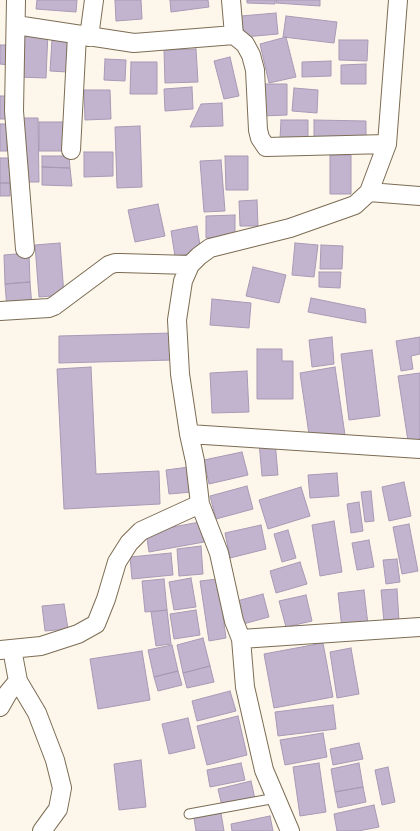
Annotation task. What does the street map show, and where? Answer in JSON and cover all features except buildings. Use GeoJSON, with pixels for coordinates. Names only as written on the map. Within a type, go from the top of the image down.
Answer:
{"type":"FeatureCollection","features":[{"type":"Feature","properties":{"kind":"street"},"geometry":{"type":"LineString","coordinates":[[16,0],[16,25],[7,88],[16,135],[24,249]]}},
{"type":"Feature","properties":{"kind":"street"},"geometry":{"type":"LineString","coordinates":[[71,150],[83,36],[94,0]]}},
{"type":"Feature","properties":{"kind":"street"},"geometry":{"type":"LineString","coordinates":[[231,0],[234,35]]}},
{"type":"Feature","properties":{"kind":"street"},"geometry":{"type":"LineString","coordinates":[[290,831],[264,770],[245,687],[241,639],[234,621],[219,553],[200,504],[195,461],[188,434],[180,374],[177,320],[183,281],[190,265],[210,248],[290,228],[355,205],[369,192],[387,144],[398,0]]}},
{"type":"Feature","properties":{"kind":"street"},"geometry":{"type":"LineString","coordinates":[[16,25],[134,43],[234,35],[245,44],[251,55],[255,70],[258,130],[260,138],[266,147],[387,144]]}},
{"type":"Feature","properties":{"kind":"street"},"geometry":{"type":"LineString","coordinates":[[369,192],[420,196]]}},
{"type":"Feature","properties":{"kind":"street"},"geometry":{"type":"LineString","coordinates":[[0,311],[49,308],[54,306],[109,265],[115,263],[190,265]]}},
{"type":"Feature","properties":{"kind":"street"},"geometry":{"type":"LineString","coordinates":[[188,434],[420,449]]}},
{"type":"Feature","properties":{"kind":"street"},"geometry":{"type":"LineString","coordinates":[[42,831],[58,809],[62,788],[55,760],[37,713],[18,681],[6,649],[41,646],[78,634],[96,624],[106,599],[117,562],[129,543],[141,531],[200,504]]}},
{"type":"Feature","properties":{"kind":"street"},"geometry":{"type":"LineString","coordinates":[[241,639],[420,627]]}},
{"type":"Feature","properties":{"kind":"street"},"geometry":{"type":"LineString","coordinates":[[0,707],[8,693],[18,681]]}},
{"type":"Feature","properties":{"kind":"lane"},"geometry":{"type":"LineString","coordinates":[[189,814],[276,798]]}}]}
